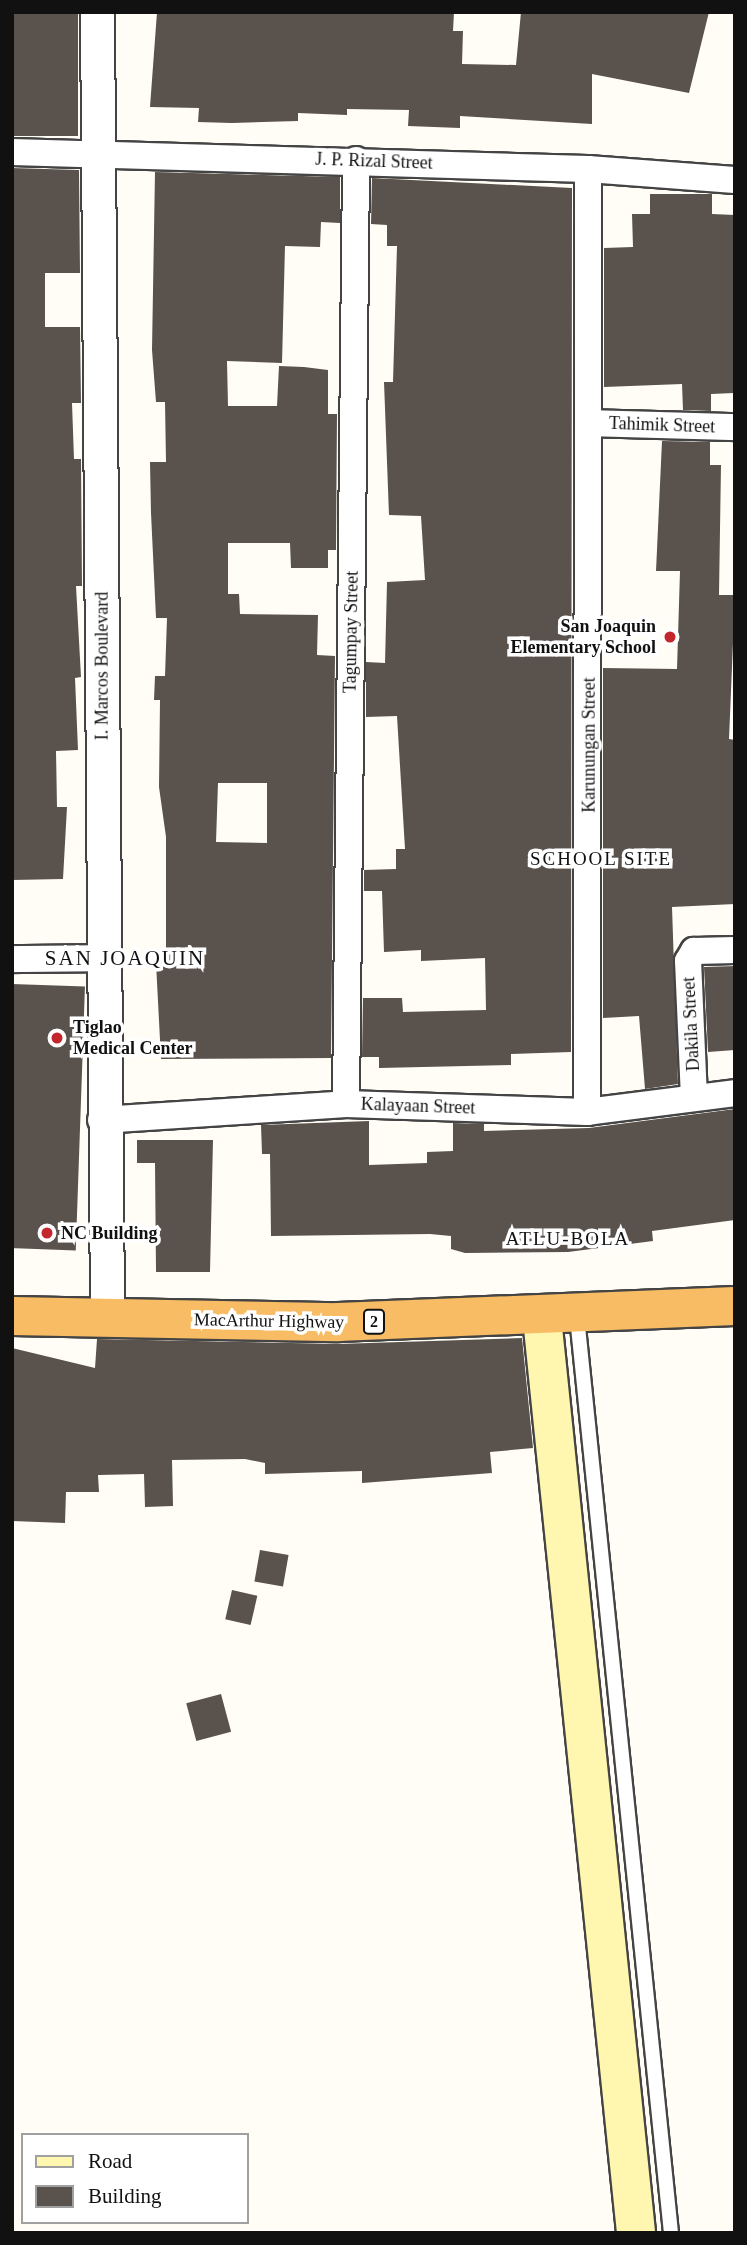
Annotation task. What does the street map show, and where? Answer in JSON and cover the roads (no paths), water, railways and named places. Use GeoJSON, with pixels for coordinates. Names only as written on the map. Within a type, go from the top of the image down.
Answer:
{"type":"FeatureCollection","features":[{"type":"Feature","properties":{"kind":"highway","name":"MacArthur Highway"},"geometry":{"type":"LineString","coordinates":[[12,1316],[107,1319],[559,1317],[735,1306]]}},
{"type":"Feature","properties":{"kind":"main road"},"geometry":{"type":"LineString","coordinates":[[559,1317],[636,2233]]}},
{"type":"Feature","properties":{"kind":"street","name":"I. Marcos Boulevard"},"geometry":{"type":"LineString","coordinates":[[97,12],[104,958],[101,1120],[107,1319]]}},
{"type":"Feature","properties":{"kind":"street","name":"J. P. Rizal Street"},"geometry":{"type":"LineString","coordinates":[[12,152],[356,160],[587,169],[735,180]]}},
{"type":"Feature","properties":{"kind":"street","name":"Tagumpay Street"},"geometry":{"type":"LineString","coordinates":[[346,1104],[356,160]]}},
{"type":"Feature","properties":{"kind":"street","name":"Karunungan Street"},"geometry":{"type":"LineString","coordinates":[[587,169],[590,423],[587,1112]]}},
{"type":"Feature","properties":{"kind":"street","name":"Tahimik Street"},"geometry":{"type":"LineString","coordinates":[[590,423],[735,427]]}},
{"type":"Feature","properties":{"kind":"street","name":"Dakila Street"},"geometry":{"type":"LineString","coordinates":[[694,1098],[688,961],[694,951],[735,950]]}},
{"type":"Feature","properties":{"kind":"street"},"geometry":{"type":"LineString","coordinates":[[12,959],[104,958]]}},
{"type":"Feature","properties":{"kind":"street","name":"Kalayaan Street"},"geometry":{"type":"LineString","coordinates":[[101,1120],[346,1104],[587,1112],[735,1093]]}},
{"type":"Feature","properties":{"kind":"lane"},"geometry":{"type":"LineString","coordinates":[[559,1317],[671,2233]]}},
{"type":"Feature","properties":{"kind":"place","name":"San Joaquin Elementary School"},"geometry":{"type":"Point","coordinates":[670,637]}},
{"type":"Feature","properties":{"kind":"place","name":"Tiglao Medical Center"},"geometry":{"type":"Point","coordinates":[57,1038]}},
{"type":"Feature","properties":{"kind":"place","name":"NC Building"},"geometry":{"type":"Point","coordinates":[47,1233]}},
{"type":"Feature","properties":{"kind":"district","name":"SCHOOL SITE"},"geometry":{"type":"Point","coordinates":[601,859]}},
{"type":"Feature","properties":{"kind":"district","name":"SAN JOAQUIN"},"geometry":{"type":"Point","coordinates":[125,958]}},
{"type":"Feature","properties":{"kind":"district","name":"ATLU-BOLA"},"geometry":{"type":"Point","coordinates":[568,1239]}}]}
